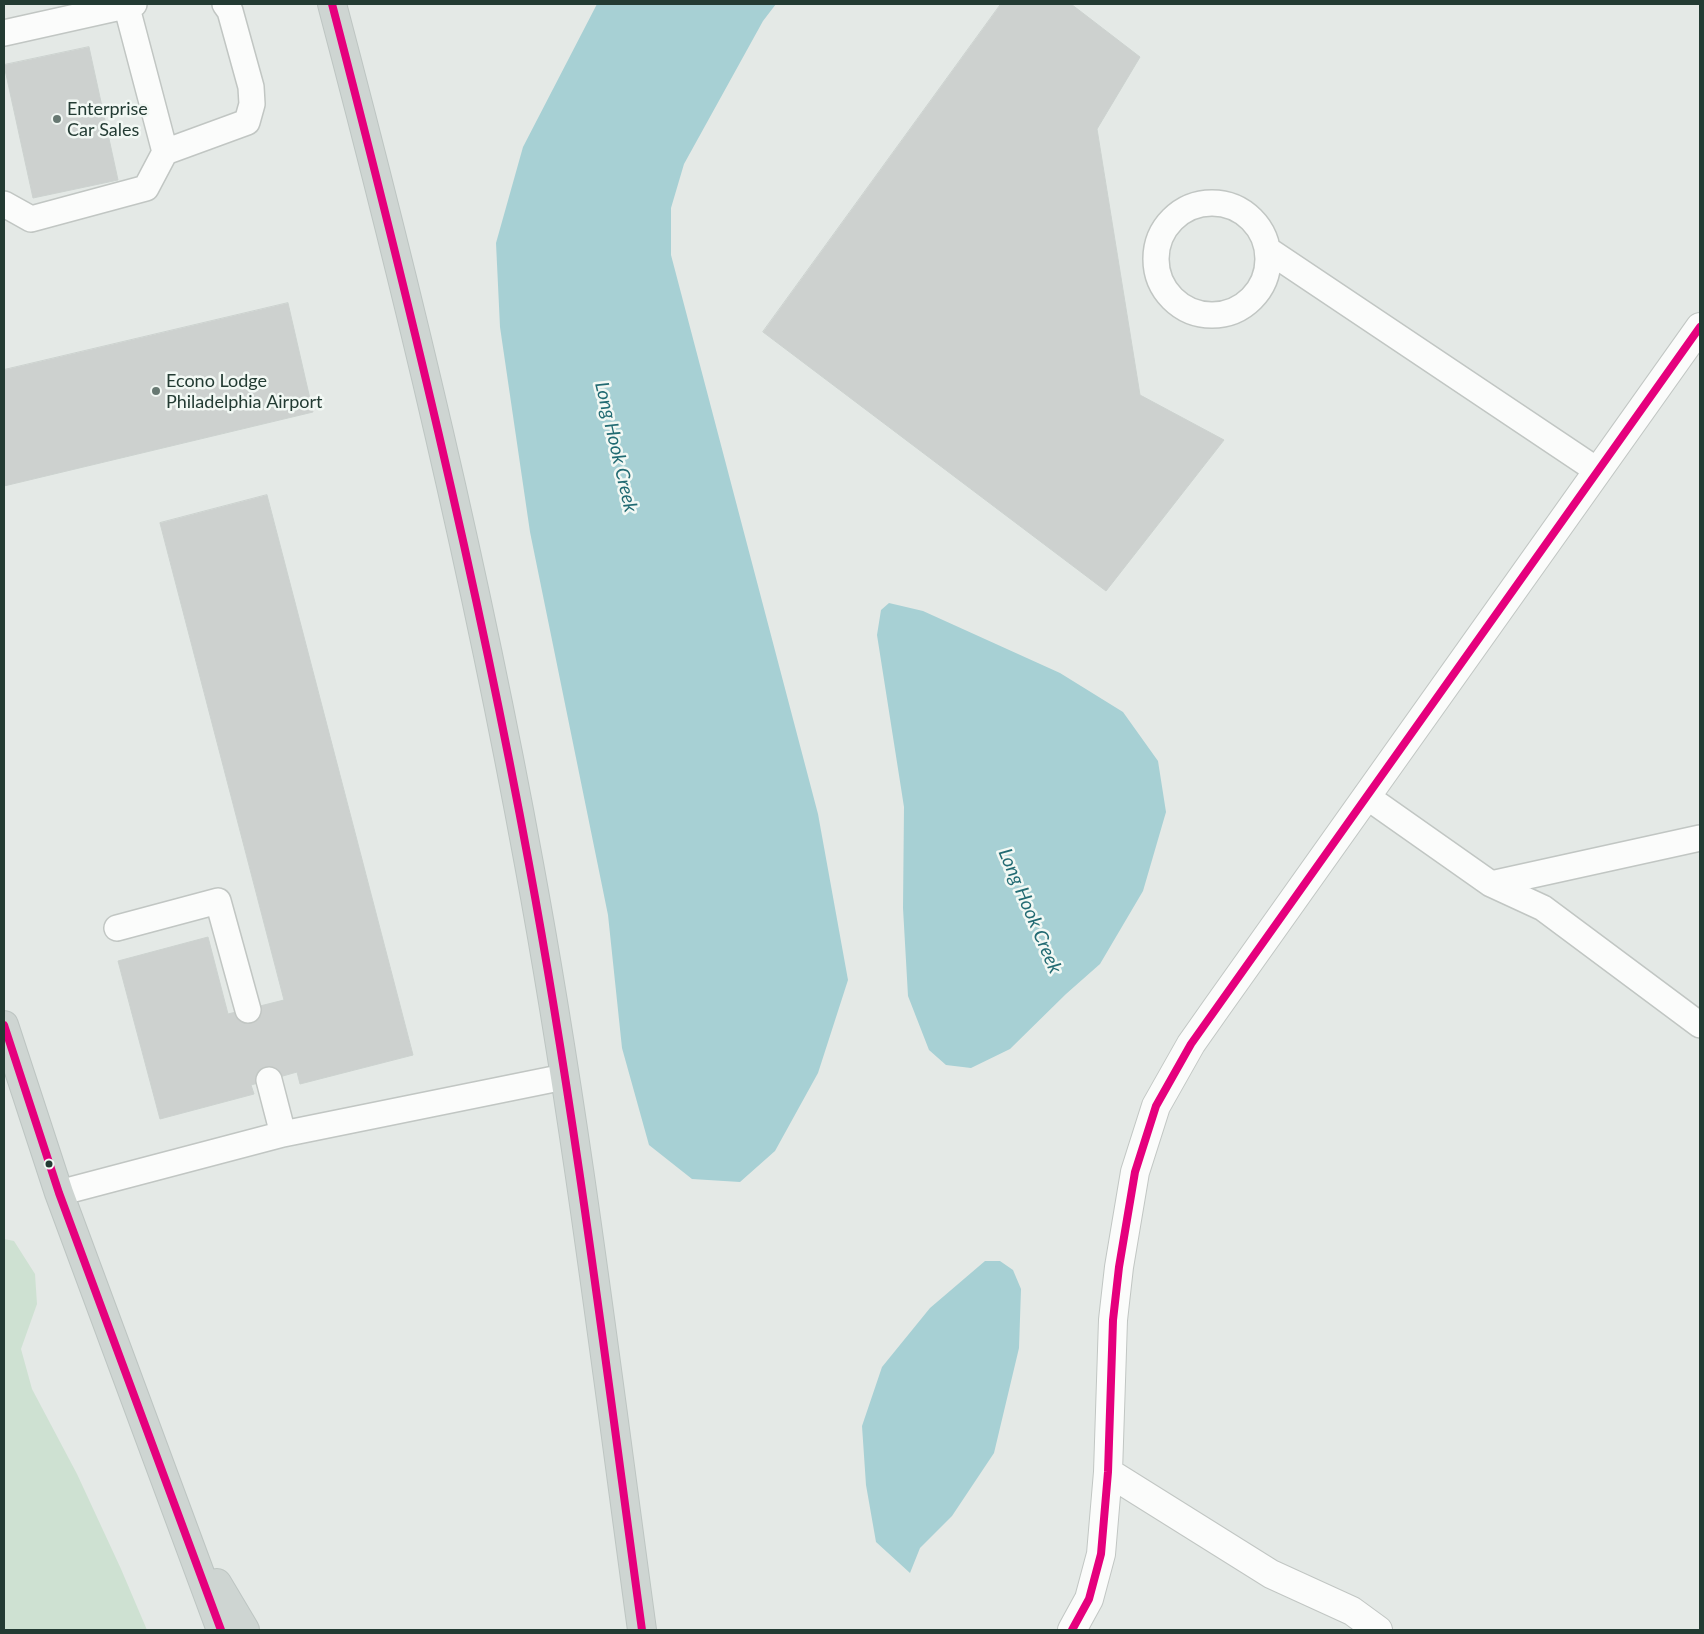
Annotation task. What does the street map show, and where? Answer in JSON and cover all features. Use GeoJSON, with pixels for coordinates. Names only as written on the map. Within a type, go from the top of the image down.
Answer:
{"type":"FeatureCollection","features":[{"type":"Feature","properties":{"kind":"main road"},"geometry":{"type":"LineString","coordinates":[[332,4],[405,285],[492,667],[544,949],[564,1077],[601,1318],[642,1630]]}},
{"type":"Feature","properties":{"kind":"main road"},"geometry":{"type":"LineString","coordinates":[[4,1025],[59,1193],[221,1630]]}},
{"type":"Feature","properties":{"kind":"main road"},"geometry":{"type":"LineString","coordinates":[[183,1526],[245,1630]]}},
{"type":"Feature","properties":{"kind":"street"},"geometry":{"type":"LineString","coordinates":[[1072,1630],[1090,1599],[1099,1563],[1108,1472],[1113,1320],[1119,1267],[1135,1172],[1156,1106],[1191,1044],[1700,327]]}},
{"type":"Feature","properties":{"kind":"street"},"geometry":{"type":"LineString","coordinates":[[1108,1472],[1271,1574],[1352,1611],[1378,1630]]}},
{"type":"Feature","properties":{"kind":"lane"},"geometry":{"type":"LineString","coordinates":[[4,34],[129,4],[165,152],[146,188],[31,220],[4,204]]}},
{"type":"Feature","properties":{"kind":"lane"},"geometry":{"type":"LineString","coordinates":[[165,152],[247,122],[252,104],[251,87],[230,11],[225,4]]}},
{"type":"Feature","properties":{"kind":"lane"},"geometry":{"type":"LineString","coordinates":[[1268,250],[1267,270],[1261,288],[1248,302],[1231,312],[1212,316],[1194,312],[1177,303],[1164,289],[1157,270],[1156,253],[1161,236],[1171,221],[1185,210],[1201,204],[1219,203],[1236,208],[1250,218],[1261,232],[1268,250],[1598,471]]}},
{"type":"Feature","properties":{"kind":"lane"},"geometry":{"type":"LineString","coordinates":[[1366,796],[1491,884],[1543,908],[1700,1025]]}},
{"type":"Feature","properties":{"kind":"lane"},"geometry":{"type":"LineString","coordinates":[[1491,884],[1700,838]]}},
{"type":"Feature","properties":{"kind":"lane"},"geometry":{"type":"LineString","coordinates":[[117,928],[218,901],[248,1010]]}},
{"type":"Feature","properties":{"kind":"lane"},"geometry":{"type":"LineString","coordinates":[[59,1193],[283,1134],[564,1077]]}},
{"type":"Feature","properties":{"kind":"lane"},"geometry":{"type":"LineString","coordinates":[[268,1080],[283,1134]]}},
{"type":"Feature","properties":{"kind":"green space"},"geometry":{"type":"Polygon","coordinates":[[[4,1239],[14,1241],[35,1274],[37,1304],[21,1349],[32,1389],[77,1474],[147,1630],[4,1630],[4,1239]]]}},
{"type":"Feature","properties":{"kind":"water","name":"Long Hook Creek"},"geometry":{"type":"Polygon","coordinates":[[[597,4],[776,4],[763,21],[684,164],[671,208],[671,255],[818,814],[848,980],[818,1073],[775,1151],[740,1182],[692,1179],[649,1145],[622,1048],[608,915],[530,532],[500,327],[496,243],[523,147],[597,4]]]}},
{"type":"Feature","properties":{"kind":"water","name":"Long Hook Creek"},"geometry":{"type":"Polygon","coordinates":[[[889,603],[923,611],[1060,673],[1123,712],[1158,761],[1166,812],[1143,891],[1100,964],[1066,994],[1010,1049],[971,1068],[946,1065],[929,1050],[908,996],[903,908],[904,807],[877,635],[881,610],[889,603]]]}},
{"type":"Feature","properties":{"kind":"water"},"geometry":{"type":"Polygon","coordinates":[[[985,1261],[1000,1261],[1013,1270],[1021,1289],[1019,1348],[994,1453],[952,1516],[920,1548],[910,1573],[876,1542],[866,1485],[862,1426],[882,1367],[930,1308],[985,1261]]]}},
{"type":"Feature","properties":{"kind":"building"},"geometry":{"type":"Polygon","coordinates":[[[1001,4],[1071,4],[1140,57],[1097,129],[1140,395],[1224,440],[1106,591],[763,332],[1001,4]]]}},
{"type":"Feature","properties":{"kind":"building"},"geometry":{"type":"Polygon","coordinates":[[[89,47],[118,180],[33,198],[4,65],[89,47]]]}},
{"type":"Feature","properties":{"kind":"building","name":"Econo Lodge Philadelphia Airport"},"geometry":{"type":"Polygon","coordinates":[[[288,303],[313,412],[4,486],[4,370],[288,303]]]}},
{"type":"Feature","properties":{"kind":"building"},"geometry":{"type":"Polygon","coordinates":[[[267,495],[413,1055],[300,1084],[297,1072],[251,1085],[254,1094],[160,1119],[118,961],[208,937],[228,1014],[284,1000],[160,523],[267,495]]]}},
{"type":"Feature","properties":{"kind":"transit line"},"geometry":{"type":"LineString","coordinates":[[332,4],[387,218],[463,540],[529,864],[562,1055],[642,1630]]}},
{"type":"Feature","properties":{"kind":"transit line"},"geometry":{"type":"LineString","coordinates":[[1072,1630],[1089,1599],[1101,1554],[1108,1472],[1113,1320],[1119,1267],[1135,1172],[1156,1106],[1191,1044],[1700,327]]}},
{"type":"Feature","properties":{"kind":"transit line"},"geometry":{"type":"LineString","coordinates":[[4,1025],[59,1193],[221,1630]]}},
{"type":"Feature","properties":{"kind":"place","name":"Enterprise Car Sales"},"geometry":{"type":"Point","coordinates":[57,119]}},
{"type":"Feature","properties":{"kind":"place","name":"Econo Lodge Philadelphia Airport"},"geometry":{"type":"Point","coordinates":[156,391]}}]}
